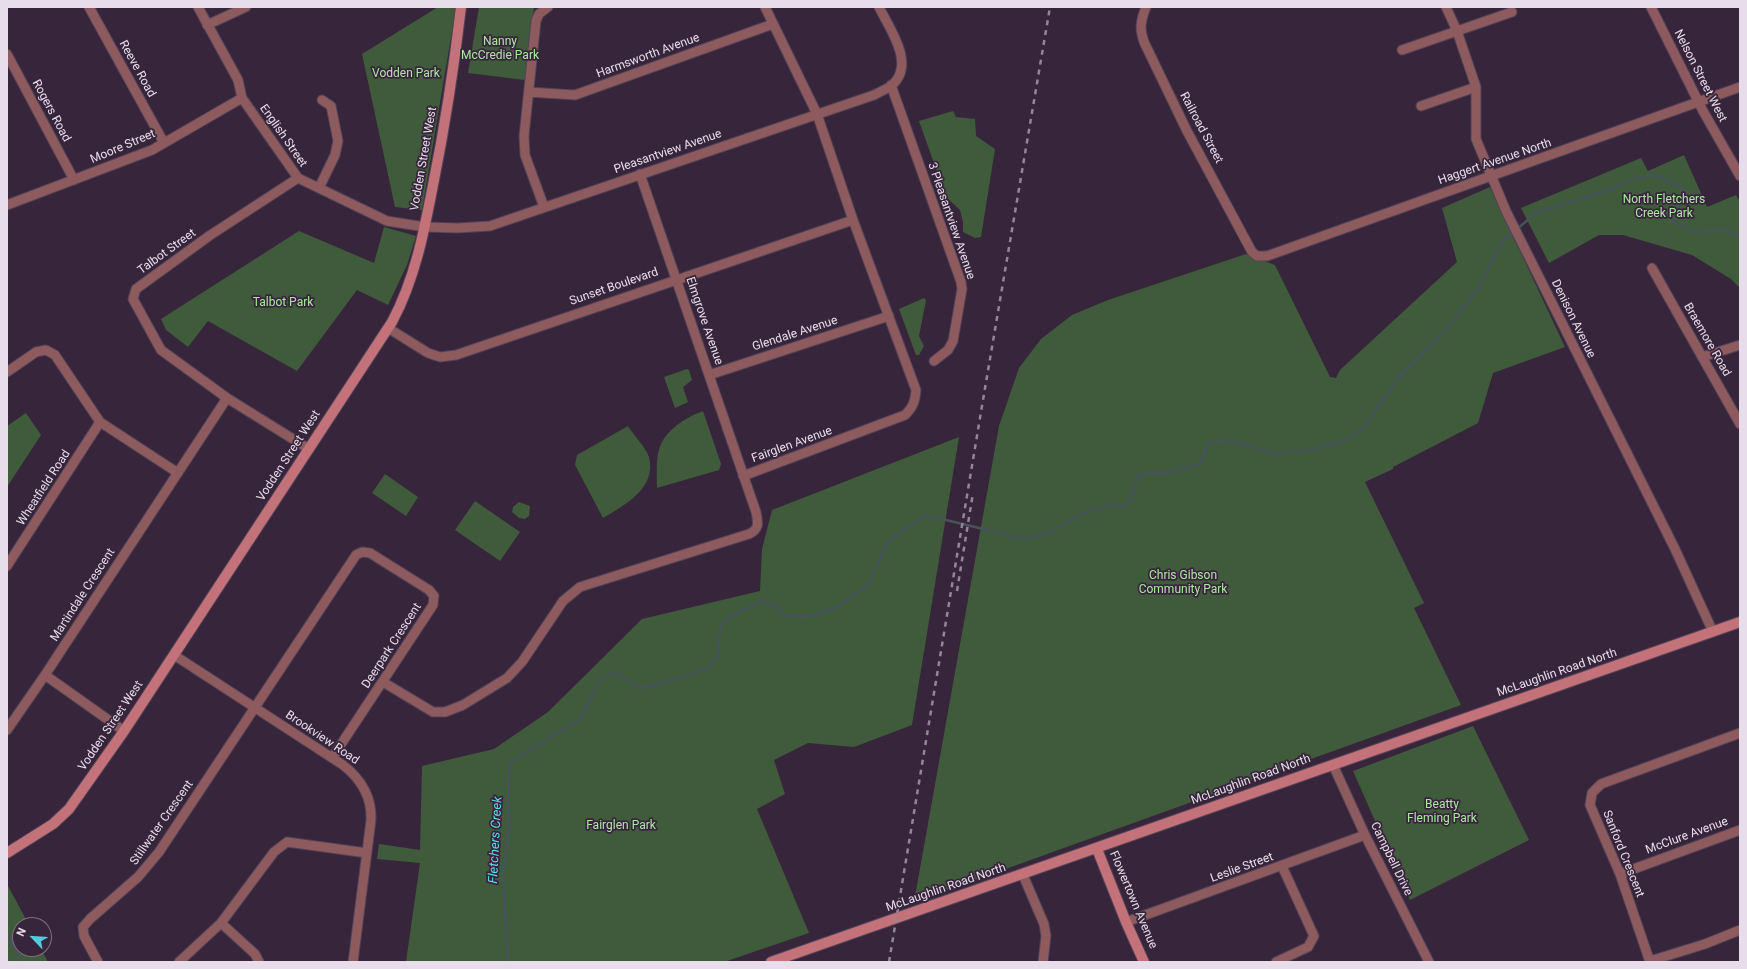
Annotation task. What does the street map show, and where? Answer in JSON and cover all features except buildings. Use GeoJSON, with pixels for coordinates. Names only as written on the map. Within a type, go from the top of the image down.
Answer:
{"type":"FeatureCollection","features":[{"type":"Feature","properties":{"kind":"street","name":"Reeve Road"},"geometry":{"type":"LineString","coordinates":[[89,7],[164,143]]}},
{"type":"Feature","properties":{"kind":"street","name":"English Street"},"geometry":{"type":"LineString","coordinates":[[198,7],[238,80],[242,98],[298,178],[383,220],[425,227]]}},
{"type":"Feature","properties":{"kind":"street"},"geometry":{"type":"LineString","coordinates":[[207,25],[246,7]]}},
{"type":"Feature","properties":{"kind":"street","name":"Vodden Street West"},"geometry":{"type":"LineString","coordinates":[[7,853],[52,824],[69,809],[124,730],[310,449],[388,328],[404,300],[425,227],[454,64],[461,7]]}},
{"type":"Feature","properties":{"kind":"street"},"geometry":{"type":"LineString","coordinates":[[544,207],[525,155],[524,136],[536,21],[538,14],[548,7]]}},
{"type":"Feature","properties":{"kind":"street","name":"Fairglen Avenue"},"geometry":{"type":"LineString","coordinates":[[383,682],[433,712],[446,712],[463,705],[507,678],[522,662],[563,601],[580,587],[755,532],[759,525],[743,476],[905,416],[912,408],[916,390],[853,220],[817,114],[765,7]]}},
{"type":"Feature","properties":{"kind":"street"},"geometry":{"type":"LineString","coordinates":[[879,7],[900,50],[902,63],[898,77],[891,85]]}},
{"type":"Feature","properties":{"kind":"street","name":"Railroad Street"},"geometry":{"type":"LineString","coordinates":[[1146,7],[1141,21],[1140,31],[1144,42],[1187,131],[1252,252],[1257,256]]}},
{"type":"Feature","properties":{"kind":"street","name":"Denison Avenue"},"geometry":{"type":"LineString","coordinates":[[1446,7],[1457,31],[1476,87],[1476,139],[1491,177],[1511,221],[1521,238],[1675,549],[1713,632]]}},
{"type":"Feature","properties":{"kind":"street","name":"Nelson Street West"},"geometry":{"type":"LineString","coordinates":[[1651,7],[1699,102],[1740,176]]}},
{"type":"Feature","properties":{"kind":"street"},"geometry":{"type":"LineString","coordinates":[[1402,50],[1512,12]]}},
{"type":"Feature","properties":{"kind":"street","name":"Harmsworth Avenue"},"geometry":{"type":"LineString","coordinates":[[529,92],[575,94],[773,24]]}},
{"type":"Feature","properties":{"kind":"street","name":"Rogers Road"},"geometry":{"type":"LineString","coordinates":[[7,54],[74,180]]}},
{"type":"Feature","properties":{"kind":"street","name":"Pleasantview Avenue"},"geometry":{"type":"LineString","coordinates":[[425,227],[458,228],[490,226],[874,95],[891,85]]}},
{"type":"Feature","properties":{"kind":"street","name":"3 Pleasantview Avenue"},"geometry":{"type":"LineString","coordinates":[[891,85],[961,282],[962,289],[953,342],[948,350],[934,361]]}},
{"type":"Feature","properties":{"kind":"street"},"geometry":{"type":"LineString","coordinates":[[1421,106],[1476,87]]}},
{"type":"Feature","properties":{"kind":"street","name":"Haggert Avenue North"},"geometry":{"type":"LineString","coordinates":[[1257,256],[1266,256],[1740,87]]}},
{"type":"Feature","properties":{"kind":"street","name":"Moore Street"},"geometry":{"type":"LineString","coordinates":[[7,205],[152,150],[242,98]]}},
{"type":"Feature","properties":{"kind":"street"},"geometry":{"type":"LineString","coordinates":[[319,188],[335,155],[338,141],[331,106],[322,100]]}},
{"type":"Feature","properties":{"kind":"street","name":"Elmgrove Avenue"},"geometry":{"type":"LineString","coordinates":[[640,174],[743,476]]}},
{"type":"Feature","properties":{"kind":"street","name":"Talbot Street"},"geometry":{"type":"LineString","coordinates":[[298,178],[210,236],[136,288],[134,298],[161,350],[227,398],[310,449]]}},
{"type":"Feature","properties":{"kind":"street","name":"Sunset Boulevard"},"geometry":{"type":"LineString","coordinates":[[388,328],[428,353],[440,357],[456,355],[853,220]]}},
{"type":"Feature","properties":{"kind":"street","name":"Braemore Road"},"geometry":{"type":"LineString","coordinates":[[1652,268],[1702,358],[1734,410],[1740,424]]}},
{"type":"Feature","properties":{"kind":"street","name":"Glendale Avenue"},"geometry":{"type":"LineString","coordinates":[[709,375],[889,316]]}},
{"type":"Feature","properties":{"kind":"street"},"geometry":{"type":"LineString","coordinates":[[1702,358],[1740,344]]}},
{"type":"Feature","properties":{"kind":"street"},"geometry":{"type":"LineString","coordinates":[[7,372],[36,352],[46,350],[55,355],[100,422],[178,473]]}},
{"type":"Feature","properties":{"kind":"street","name":"Martindale Crescent"},"geometry":{"type":"LineString","coordinates":[[7,730],[45,675],[227,398]]}},
{"type":"Feature","properties":{"kind":"street","name":"Wheatfield Road"},"geometry":{"type":"LineString","coordinates":[[7,566],[100,422]]}},
{"type":"Feature","properties":{"kind":"street","name":"Deerpark Crescent"},"geometry":{"type":"LineString","coordinates":[[255,708],[356,555],[362,552],[370,552],[429,590],[434,596],[433,605],[332,758]]}},
{"type":"Feature","properties":{"kind":"street","name":"McLaughlin Road North"},"geometry":{"type":"LineString","coordinates":[[771,962],[1023,875],[1740,622]]}},
{"type":"Feature","properties":{"kind":"street","name":"Brookview Road"},"geometry":{"type":"LineString","coordinates":[[174,655],[332,758],[355,775],[363,786],[368,797],[372,815],[353,962]]}},
{"type":"Feature","properties":{"kind":"street"},"geometry":{"type":"LineString","coordinates":[[45,675],[124,730]]}},
{"type":"Feature","properties":{"kind":"street","name":"Stillwater Crescent"},"geometry":{"type":"LineString","coordinates":[[98,962],[84,936],[83,927],[90,919],[138,877],[159,852],[255,708]]}},
{"type":"Feature","properties":{"kind":"street","name":"Sanford Crescent"},"geometry":{"type":"LineString","coordinates":[[1650,962],[1620,874],[1590,805],[1592,792],[1601,784],[1740,733]]}},
{"type":"Feature","properties":{"kind":"street","name":"Campbell Drive"},"geometry":{"type":"LineString","coordinates":[[1333,765],[1365,835],[1429,962]]}},
{"type":"Feature","properties":{"kind":"street","name":"McClure Avenue"},"geometry":{"type":"LineString","coordinates":[[1620,874],[1740,830]]}},
{"type":"Feature","properties":{"kind":"street","name":"Leslie Street"},"geometry":{"type":"LineString","coordinates":[[1126,922],[1365,835]]}},
{"type":"Feature","properties":{"kind":"street"},"geometry":{"type":"LineString","coordinates":[[179,962],[221,923],[274,852],[287,842],[367,853]]}},
{"type":"Feature","properties":{"kind":"street","name":"Flowertown Avenue"},"geometry":{"type":"LineString","coordinates":[[1097,849],[1126,922],[1144,962]]}},
{"type":"Feature","properties":{"kind":"street"},"geometry":{"type":"LineString","coordinates":[[1276,962],[1308,947],[1314,936],[1282,866]]}},
{"type":"Feature","properties":{"kind":"street"},"geometry":{"type":"LineString","coordinates":[[1023,875],[1044,924],[1046,936],[1043,962]]}},
{"type":"Feature","properties":{"kind":"street"},"geometry":{"type":"LineString","coordinates":[[221,923],[255,954],[260,962]]}},
{"type":"Feature","properties":{"kind":"street"},"geometry":{"type":"LineString","coordinates":[[1650,962],[1705,944],[1740,930]]}},
{"type":"Feature","properties":{"kind":"green space","name":"Vodden Park"},"geometry":{"type":"Polygon","coordinates":[[[438,7],[456,7],[422,210],[395,207],[362,54],[438,7]]]}},
{"type":"Feature","properties":{"kind":"green space","name":"Nanny McCredie Park"},"geometry":{"type":"Polygon","coordinates":[[[479,7],[534,7],[525,80],[468,73],[479,7]]]}},
{"type":"Feature","properties":{"kind":"green space"},"geometry":{"type":"Polygon","coordinates":[[[953,111],[956,117],[975,119],[976,136],[995,149],[981,237],[975,238],[963,232],[963,222],[960,210],[946,197],[919,121],[953,111]]]}},
{"type":"Feature","properties":{"kind":"green space","name":"North Fletchers Creek Park"},"geometry":{"type":"Polygon","coordinates":[[[1684,155],[1707,207],[1736,195],[1740,202],[1740,288],[1731,279],[1692,255],[1623,235],[1599,235],[1549,263],[1521,208],[1641,158],[1648,171],[1684,155]]]}},
{"type":"Feature","properties":{"kind":"green space","name":"Chris Gibson Community Park"},"geometry":{"type":"Polygon","coordinates":[[[1490,187],[1565,347],[1493,373],[1478,423],[1393,467],[1393,469],[1365,482],[1424,603],[1414,608],[1461,705],[914,902],[999,426],[1019,368],[1041,339],[1072,315],[1108,300],[1246,254],[1275,265],[1330,377],[1336,378],[1340,370],[1457,262],[1442,208],[1490,187]]]}},
{"type":"Feature","properties":{"kind":"green space","name":"Talbot Park"},"geometry":{"type":"Polygon","coordinates":[[[384,227],[416,236],[407,265],[388,305],[357,290],[297,371],[208,321],[188,347],[166,330],[161,319],[299,231],[374,263],[384,227]]]}},
{"type":"Feature","properties":{"kind":"green space"},"geometry":{"type":"Polygon","coordinates":[[[924,298],[926,300],[919,336],[924,346],[919,355],[916,355],[899,309],[924,298]]]}},
{"type":"Feature","properties":{"kind":"green space"},"geometry":{"type":"Polygon","coordinates":[[[687,369],[689,370],[692,380],[683,387],[688,402],[675,408],[664,377],[687,369]]]}},
{"type":"Feature","properties":{"kind":"green space"},"geometry":{"type":"Polygon","coordinates":[[[703,411],[721,464],[719,470],[657,488],[657,458],[662,442],[665,437],[680,423],[703,411]]]}},
{"type":"Feature","properties":{"kind":"green space"},"geometry":{"type":"Polygon","coordinates":[[[26,413],[41,435],[7,487],[7,426],[26,413]]]}},
{"type":"Feature","properties":{"kind":"green space"},"geometry":{"type":"Polygon","coordinates":[[[628,426],[649,457],[650,468],[648,478],[644,486],[637,494],[621,507],[603,518],[575,465],[577,455],[628,426]]]}},
{"type":"Feature","properties":{"kind":"green space","name":"Fairglen Park"},"geometry":{"type":"Polygon","coordinates":[[[959,437],[912,725],[854,747],[808,743],[774,760],[785,794],[757,809],[809,933],[724,962],[406,962],[420,863],[377,859],[379,844],[420,850],[422,766],[494,749],[548,712],[642,619],[760,591],[762,549],[772,510],[959,437]]]}},
{"type":"Feature","properties":{"kind":"green space"},"geometry":{"type":"Polygon","coordinates":[[[385,474],[418,497],[406,516],[372,493],[385,474]]]}},
{"type":"Feature","properties":{"kind":"green space"},"geometry":{"type":"Polygon","coordinates":[[[475,501],[520,532],[500,561],[455,530],[475,501]]]}},
{"type":"Feature","properties":{"kind":"green space"},"geometry":{"type":"Polygon","coordinates":[[[519,502],[530,506],[529,516],[525,519],[519,518],[512,512],[513,507],[519,502]]]}},
{"type":"Feature","properties":{"kind":"green space","name":"Beatty Fleming Park"},"geometry":{"type":"Polygon","coordinates":[[[1473,726],[1529,840],[1410,900],[1353,771],[1473,726]]]}},
{"type":"Feature","properties":{"kind":"green space"},"geometry":{"type":"Polygon","coordinates":[[[7,884],[25,917],[12,917],[12,957],[45,957],[48,962],[7,962],[7,884]]]}},
{"type":"Feature","properties":{"kind":"waterway"},"geometry":{"type":"LineString","coordinates":[[1517,229],[1536,213],[1612,189],[1628,180],[1653,175],[1681,186],[1682,197],[1672,221],[1693,232],[1721,230],[1740,236]]}},
{"type":"Feature","properties":{"kind":"waterway","name":"Fletchers Creek"},"geometry":{"type":"LineString","coordinates":[[508,962],[503,873],[509,831],[508,779],[511,762],[580,719],[601,679],[614,672],[640,688],[700,671],[713,663],[716,658],[720,630],[726,620],[738,612],[762,601],[776,606],[786,616],[808,617],[835,608],[868,585],[888,542],[925,515],[1025,539],[1050,532],[1083,513],[1110,505],[1123,507],[1130,501],[1137,477],[1147,473],[1168,473],[1200,464],[1207,444],[1220,441],[1242,444],[1272,453],[1306,451],[1345,441],[1364,427],[1399,377],[1439,338],[1476,292],[1503,240],[1513,232]]}},
{"type":"Feature","properties":{"kind":"waterway"},"geometry":{"type":"LineString","coordinates":[[7,933],[22,962]]}},
{"type":"Feature","properties":{"kind":"railway"},"geometry":{"type":"LineString","coordinates":[[889,962],[1050,7]]}},
{"type":"Feature","properties":{"kind":"railway"},"geometry":{"type":"LineString","coordinates":[[957,591],[973,493]]}}]}
